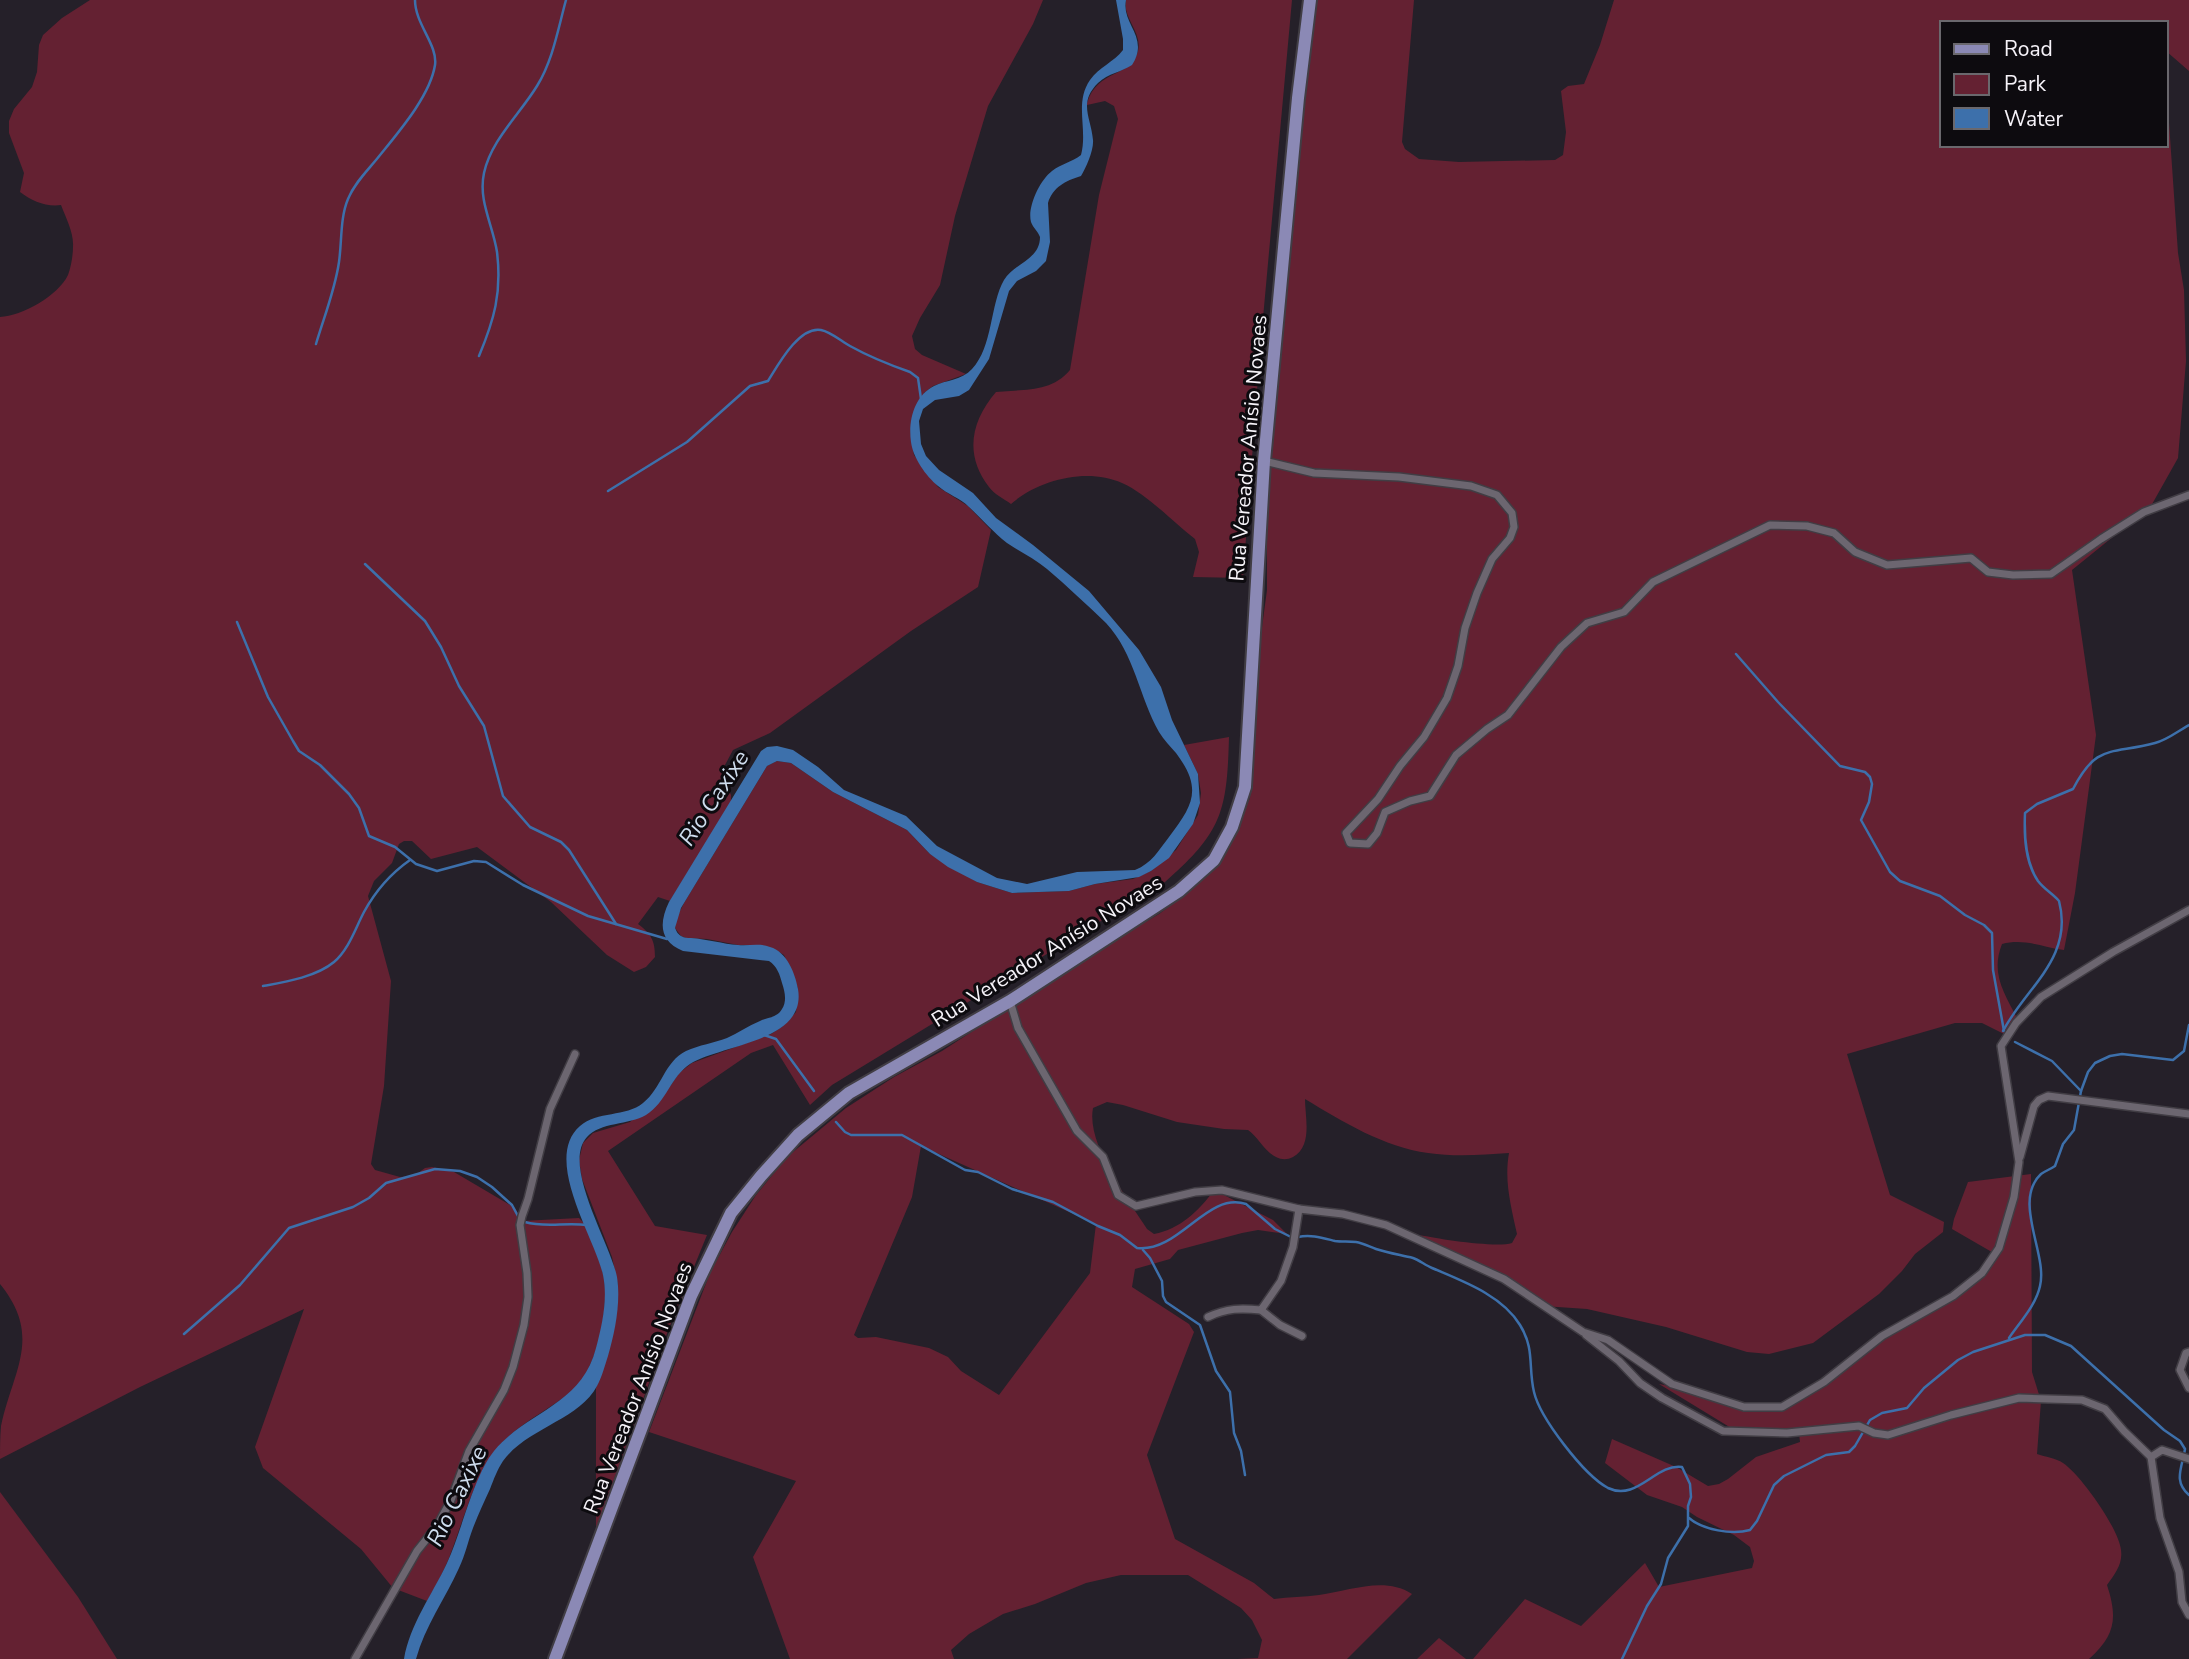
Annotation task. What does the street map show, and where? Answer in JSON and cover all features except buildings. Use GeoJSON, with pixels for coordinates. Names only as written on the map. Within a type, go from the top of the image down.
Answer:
{"type":"FeatureCollection","features":[{"type":"Feature","properties":{"kind":"main road","name":"Rua Vereador Anísio Novaes"},"geometry":{"type":"LineString","coordinates":[[555,1659],[691,1296],[730,1213],[798,1135],[849,1093],[1010,1000],[1121,931],[1179,891],[1214,860],[1232,827],[1245,788],[1264,461],[1298,98],[1310,0]]}},
{"type":"Feature","properties":{"kind":"street"},"geometry":{"type":"LineString","coordinates":[[1264,461],[1314,473],[1399,477],[1471,486],[1497,495],[1512,513],[1514,527],[1510,538],[1492,559],[1477,593],[1447,698],[1424,737],[1378,799],[1346,833],[1350,843],[1368,844],[1377,833],[1385,812],[1430,796],[1457,755],[1508,715],[1561,647],[1587,623],[1624,612],[1653,582],[1770,525],[1807,526],[1834,533],[1855,552],[1886,565],[1971,558],[1988,572],[2013,575],[2051,574],[2144,512],[2189,495]]}},
{"type":"Feature","properties":{"kind":"street"},"geometry":{"type":"LineString","coordinates":[[2019,1162],[2001,1046],[2016,1023],[2041,997],[2066,980],[2189,910]]}},
{"type":"Feature","properties":{"kind":"street"},"geometry":{"type":"LineString","coordinates":[[1010,1000],[1018,1028],[1077,1130],[1103,1157],[1118,1195],[1136,1206],[1195,1192],[1222,1190],[1299,1209],[1343,1214],[1386,1225],[1504,1279],[1583,1332],[1619,1361],[1640,1383],[1723,1432],[1787,1433],[1859,1426],[1888,1435],[1951,1415],[2019,1398],[2082,1400],[2105,1409],[2123,1432],[2151,1457],[2160,1518],[2179,1572],[2182,1602],[2189,1615]]}},
{"type":"Feature","properties":{"kind":"street"},"geometry":{"type":"LineString","coordinates":[[355,1659],[416,1551],[437,1526],[451,1500],[469,1451],[504,1390],[513,1367],[528,1297],[520,1225],[550,1109],[575,1054]]}},
{"type":"Feature","properties":{"kind":"street"},"geometry":{"type":"LineString","coordinates":[[1583,1332],[1608,1340],[1672,1384],[1744,1407],[1782,1407],[1824,1382],[1882,1336],[1953,1296],[1982,1273],[1999,1248],[2014,1197],[2019,1162],[2034,1106],[2039,1100],[2048,1096],[2073,1098],[2189,1114]]}},
{"type":"Feature","properties":{"kind":"street"},"geometry":{"type":"LineString","coordinates":[[1261,1310],[1281,1281],[1293,1247],[1299,1209]]}},
{"type":"Feature","properties":{"kind":"street"},"geometry":{"type":"LineString","coordinates":[[1208,1317],[1223,1310],[1261,1310],[1280,1325],[1303,1336]]}},
{"type":"Feature","properties":{"kind":"street"},"geometry":{"type":"LineString","coordinates":[[2189,1352],[2186,1353],[2180,1370],[2189,1388]]}},
{"type":"Feature","properties":{"kind":"street"},"geometry":{"type":"LineString","coordinates":[[2151,1457],[2162,1450],[2189,1459]]}},
{"type":"Feature","properties":{"kind":"green space"},"geometry":{"type":"Polygon","coordinates":[[[90,0],[1043,0],[1033,24],[988,106],[955,216],[940,285],[912,336],[915,349],[922,355],[966,374],[933,386],[924,393],[913,449],[914,455],[938,487],[968,506],[991,530],[978,587],[911,631],[770,733],[733,750],[722,776],[731,795],[731,802],[670,901],[658,897],[638,924],[649,934],[654,946],[655,957],[646,967],[634,972],[607,955],[551,902],[477,847],[431,859],[412,841],[404,841],[399,844],[392,863],[374,881],[368,896],[391,981],[384,1086],[371,1164],[375,1170],[400,1177],[414,1176],[425,1168],[432,1167],[454,1172],[515,1208],[522,1221],[579,1218],[584,1223],[604,1278],[603,1322],[588,1370],[571,1392],[519,1428],[492,1455],[473,1491],[447,1564],[427,1601],[393,1588],[361,1549],[263,1468],[255,1447],[304,1309],[140,1387],[0,1459],[1,1426],[21,1354],[22,1337],[20,1321],[13,1303],[0,1284],[0,317],[29,309],[56,290],[68,275],[73,247],[71,231],[61,205],[39,203],[20,192],[24,173],[9,133],[9,121],[14,109],[32,87],[43,35],[62,18],[90,0]]]}},
{"type":"Feature","properties":{"kind":"green space"},"geometry":{"type":"Polygon","coordinates":[[[1126,0],[1292,0],[1260,351],[1243,578],[1193,577],[1199,552],[1195,539],[1150,501],[1122,483],[1094,476],[1064,478],[1035,488],[1011,504],[991,490],[976,463],[976,426],[987,403],[996,392],[1045,386],[1054,383],[1070,370],[1099,195],[1118,119],[1114,106],[1105,101],[1087,103],[1098,84],[1127,67],[1137,54],[1138,40],[1127,14],[1126,0]]]}},
{"type":"Feature","properties":{"kind":"green space"},"geometry":{"type":"Polygon","coordinates":[[[1307,0],[1414,0],[1402,142],[1405,149],[1419,159],[1459,162],[1555,160],[1563,155],[1566,132],[1561,91],[1568,86],[1584,84],[1614,0],[2189,0],[2189,71],[2168,53],[2168,21],[1940,21],[1940,147],[2168,147],[2168,108],[2178,253],[2184,290],[2186,361],[2178,458],[2151,506],[2072,570],[2096,735],[2075,893],[2064,950],[2025,942],[2002,944],[1998,974],[2018,1020],[2006,1035],[1982,1023],[1955,1023],[1847,1054],[1890,1195],[1944,1222],[1943,1232],[1915,1254],[1879,1294],[1813,1343],[1769,1354],[1747,1352],[1666,1327],[1587,1309],[1543,1306],[1420,1235],[1481,1244],[1512,1243],[1517,1234],[1508,1184],[1509,1153],[1448,1155],[1412,1150],[1364,1132],[1305,1099],[1306,1139],[1293,1157],[1282,1159],[1268,1152],[1248,1130],[1177,1122],[1107,1102],[1093,1108],[1096,1138],[1110,1171],[1147,1229],[1154,1234],[1172,1228],[1195,1212],[1214,1190],[1273,1220],[1287,1234],[1258,1230],[1242,1233],[1178,1250],[1170,1259],[1135,1269],[1132,1287],[1189,1324],[1194,1332],[1147,1455],[1175,1539],[1254,1583],[1274,1599],[1378,1585],[1390,1586],[1412,1594],[1347,1659],[1237,1659],[1258,1658],[1262,1640],[1252,1620],[1241,1608],[1188,1575],[1121,1575],[1086,1583],[1003,1614],[969,1634],[951,1650],[954,1659],[790,1659],[753,1557],[796,1481],[649,1432],[710,1273],[756,1195],[787,1157],[846,1108],[894,1077],[942,1051],[1098,950],[1159,914],[1190,891],[1219,861],[1250,798],[1253,694],[1267,590],[1267,465],[1307,0]],[[921,1146],[912,1197],[854,1335],[858,1338],[876,1337],[929,1348],[948,1357],[961,1371],[999,1395],[1090,1273],[1096,1224],[921,1146]]]}},
{"type":"Feature","properties":{"kind":"green space"},"geometry":{"type":"Polygon","coordinates":[[[1229,737],[1226,784],[1218,819],[1199,849],[1165,882],[832,1085],[810,1105],[773,1045],[751,1053],[608,1151],[655,1226],[707,1235],[669,1328],[596,1529],[596,1388],[608,1354],[617,1309],[618,1285],[612,1257],[582,1179],[579,1160],[583,1143],[593,1133],[630,1122],[692,1063],[771,1034],[796,1012],[798,989],[784,955],[760,945],[686,938],[675,928],[684,903],[767,766],[777,761],[791,763],[833,792],[907,830],[930,854],[977,882],[1012,893],[1069,891],[1133,879],[1151,871],[1176,850],[1198,815],[1201,793],[1198,774],[1184,745],[1229,737]]]}},
{"type":"Feature","properties":{"kind":"green space"},"geometry":{"type":"Polygon","coordinates":[[[2031,1174],[2032,1372],[2041,1401],[2037,1454],[2060,1461],[2071,1469],[2107,1516],[2121,1550],[2120,1564],[2107,1585],[2112,1608],[2112,1626],[2104,1642],[2089,1659],[1473,1659],[1525,1599],[1581,1626],[1645,1563],[1659,1587],[1752,1568],[1754,1561],[1750,1547],[1734,1535],[1682,1507],[1647,1495],[1605,1463],[1612,1439],[1676,1467],[1708,1486],[1728,1479],[1756,1457],[1800,1442],[1799,1433],[1736,1431],[1659,1384],[1701,1392],[1753,1407],[1771,1406],[1809,1394],[1877,1343],[1975,1278],[1997,1255],[1952,1229],[1968,1182],[2031,1174]]]}},
{"type":"Feature","properties":{"kind":"green space"},"geometry":{"type":"Polygon","coordinates":[[[0,1492],[78,1597],[117,1659],[0,1659],[0,1492]]]}},
{"type":"Feature","properties":{"kind":"green space"},"geometry":{"type":"Polygon","coordinates":[[[1439,1638],[1466,1659],[1417,1659],[1439,1638]]]}},
{"type":"Feature","properties":{"kind":"water"},"geometry":{"type":"Polygon","coordinates":[[[1116,0],[1126,0],[1127,16],[1137,38],[1137,55],[1132,65],[1106,77],[1088,97],[1087,110],[1093,140],[1091,154],[1081,176],[1060,185],[1050,197],[1050,242],[1046,261],[1036,271],[1017,281],[1009,291],[989,359],[969,390],[959,396],[935,400],[923,409],[919,421],[921,444],[926,456],[939,470],[973,493],[996,518],[1089,591],[1139,650],[1161,687],[1172,720],[1198,774],[1200,803],[1193,824],[1169,858],[1139,877],[1069,891],[1012,893],[977,882],[948,867],[930,854],[907,830],[833,792],[791,763],[777,761],[767,766],[681,908],[675,928],[685,938],[762,945],[781,953],[795,976],[798,989],[797,1007],[789,1020],[776,1031],[704,1057],[683,1069],[659,1104],[646,1115],[607,1126],[587,1137],[581,1150],[583,1185],[613,1263],[618,1287],[615,1327],[602,1375],[589,1398],[566,1416],[525,1440],[503,1461],[454,1579],[430,1624],[416,1659],[404,1659],[411,1634],[447,1563],[474,1489],[487,1462],[508,1437],[579,1383],[596,1348],[604,1312],[603,1275],[568,1178],[566,1158],[570,1140],[587,1121],[643,1103],[655,1090],[668,1068],[686,1051],[727,1038],[775,1016],[784,1006],[785,993],[780,977],[769,961],[683,951],[669,942],[663,931],[669,902],[761,751],[777,746],[793,750],[844,790],[906,816],[937,846],[997,878],[1027,884],[1077,872],[1135,870],[1154,856],[1189,806],[1192,796],[1190,777],[1152,719],[1124,648],[1116,635],[1047,569],[1007,543],[965,504],[933,482],[917,460],[911,442],[912,418],[917,403],[927,390],[959,378],[972,369],[984,349],[1004,280],[1036,251],[1040,237],[1030,216],[1039,187],[1052,171],[1081,155],[1085,89],[1094,75],[1123,50],[1116,0]]]}},
{"type":"Feature","properties":{"kind":"waterway"},"geometry":{"type":"LineString","coordinates":[[316,344],[337,272],[342,222],[348,199],[353,188],[411,115],[432,77],[435,57],[415,0]]}},
{"type":"Feature","properties":{"kind":"waterway"},"geometry":{"type":"LineString","coordinates":[[479,356],[493,318],[498,280],[497,252],[484,203],[484,173],[499,138],[543,76],[566,0]]}},
{"type":"Feature","properties":{"kind":"waterway"},"geometry":{"type":"LineString","coordinates":[[608,491],[687,442],[750,386],[768,381],[797,340],[813,330],[828,333],[864,353],[910,372],[918,378],[921,399]]}},
{"type":"Feature","properties":{"kind":"waterway"},"geometry":{"type":"LineString","coordinates":[[365,564],[425,621],[441,647],[459,686],[484,726],[503,796],[530,827],[561,842],[569,850],[616,924]]}},
{"type":"Feature","properties":{"kind":"waterway"},"geometry":{"type":"LineString","coordinates":[[237,622],[268,697],[299,751],[320,765],[349,794],[359,808],[369,836],[395,847],[416,864],[437,871],[474,861],[486,862],[523,885],[588,916],[667,939]]}},
{"type":"Feature","properties":{"kind":"waterway"},"geometry":{"type":"LineString","coordinates":[[1736,654],[1840,766],[1865,772],[1870,777],[1872,784],[1869,802],[1861,820],[1890,872],[1900,881],[1940,896],[1992,933],[1993,970],[2004,1031]]}},
{"type":"Feature","properties":{"kind":"waterway"},"geometry":{"type":"LineString","coordinates":[[2003,1031],[2054,956],[2062,921],[2059,901],[2038,881],[2030,866],[2025,840],[2025,813],[2037,804],[2073,789],[2082,774],[2098,757],[2159,742],[2189,725]]}},
{"type":"Feature","properties":{"kind":"waterway"},"geometry":{"type":"LineString","coordinates":[[263,986],[309,975],[334,962],[348,945],[364,912],[379,890],[410,860]]}},
{"type":"Feature","properties":{"kind":"waterway"},"geometry":{"type":"LineString","coordinates":[[2009,1338],[2031,1307],[2040,1286],[2041,1273],[2030,1213],[2033,1185],[2041,1174],[2055,1166],[2063,1144],[2074,1130],[2081,1091],[2088,1072],[2095,1063],[2122,1054],[2173,1060],[2184,1051],[2189,1025]]}},
{"type":"Feature","properties":{"kind":"waterway"},"geometry":{"type":"LineString","coordinates":[[764,1035],[776,1039],[814,1091]]}},
{"type":"Feature","properties":{"kind":"waterway"},"geometry":{"type":"LineString","coordinates":[[2015,1042],[2052,1061],[2081,1091]]}},
{"type":"Feature","properties":{"kind":"waterway"},"geometry":{"type":"LineString","coordinates":[[836,1122],[851,1135],[902,1135],[965,1170],[978,1172],[1012,1189],[1053,1202],[1120,1235],[1137,1248],[1152,1247],[1166,1241],[1218,1206],[1232,1202],[1246,1204],[1275,1229],[1291,1237]]}},
{"type":"Feature","properties":{"kind":"waterway"},"geometry":{"type":"LineString","coordinates":[[184,1334],[240,1285],[289,1228],[353,1207],[369,1198],[386,1183],[435,1169],[460,1171],[477,1177],[492,1187],[512,1205],[519,1218]]}},
{"type":"Feature","properties":{"kind":"waterway"},"geometry":{"type":"LineString","coordinates":[[525,1222],[540,1225],[587,1225]]}},
{"type":"Feature","properties":{"kind":"waterway"},"geometry":{"type":"LineString","coordinates":[[1298,1237],[1312,1236],[1356,1242],[1413,1258],[1480,1290],[1503,1305],[1525,1334],[1534,1392],[1545,1416],[1576,1459],[1608,1488],[1628,1490],[1673,1467],[1682,1467],[1690,1484],[1688,1526],[1668,1558],[1661,1584],[1647,1606],[1622,1659]]}},
{"type":"Feature","properties":{"kind":"waterway"},"geometry":{"type":"LineString","coordinates":[[1143,1250],[1162,1281],[1166,1302],[1200,1325],[1216,1371],[1230,1392],[1234,1433],[1241,1451],[1245,1475]]}},
{"type":"Feature","properties":{"kind":"waterway"},"geometry":{"type":"LineString","coordinates":[[1689,1518],[1702,1526],[1718,1530],[1750,1530],[1774,1485],[1784,1476],[1826,1455],[1849,1452],[1870,1420],[1882,1413],[1907,1408],[1924,1388],[1958,1360],[1973,1352],[2025,1335],[2045,1335],[2071,1346],[2164,1430],[2180,1441],[2185,1449],[2180,1479],[2189,1495]]}},
{"type":"Feature","properties":{"kind":"water label","name":"Rio Caxixe"},"geometry":{"type":"Point","coordinates":[714,798]}},
{"type":"Feature","properties":{"kind":"water label","name":"Rio Caxixe"},"geometry":{"type":"Point","coordinates":[457,1496]}}]}
